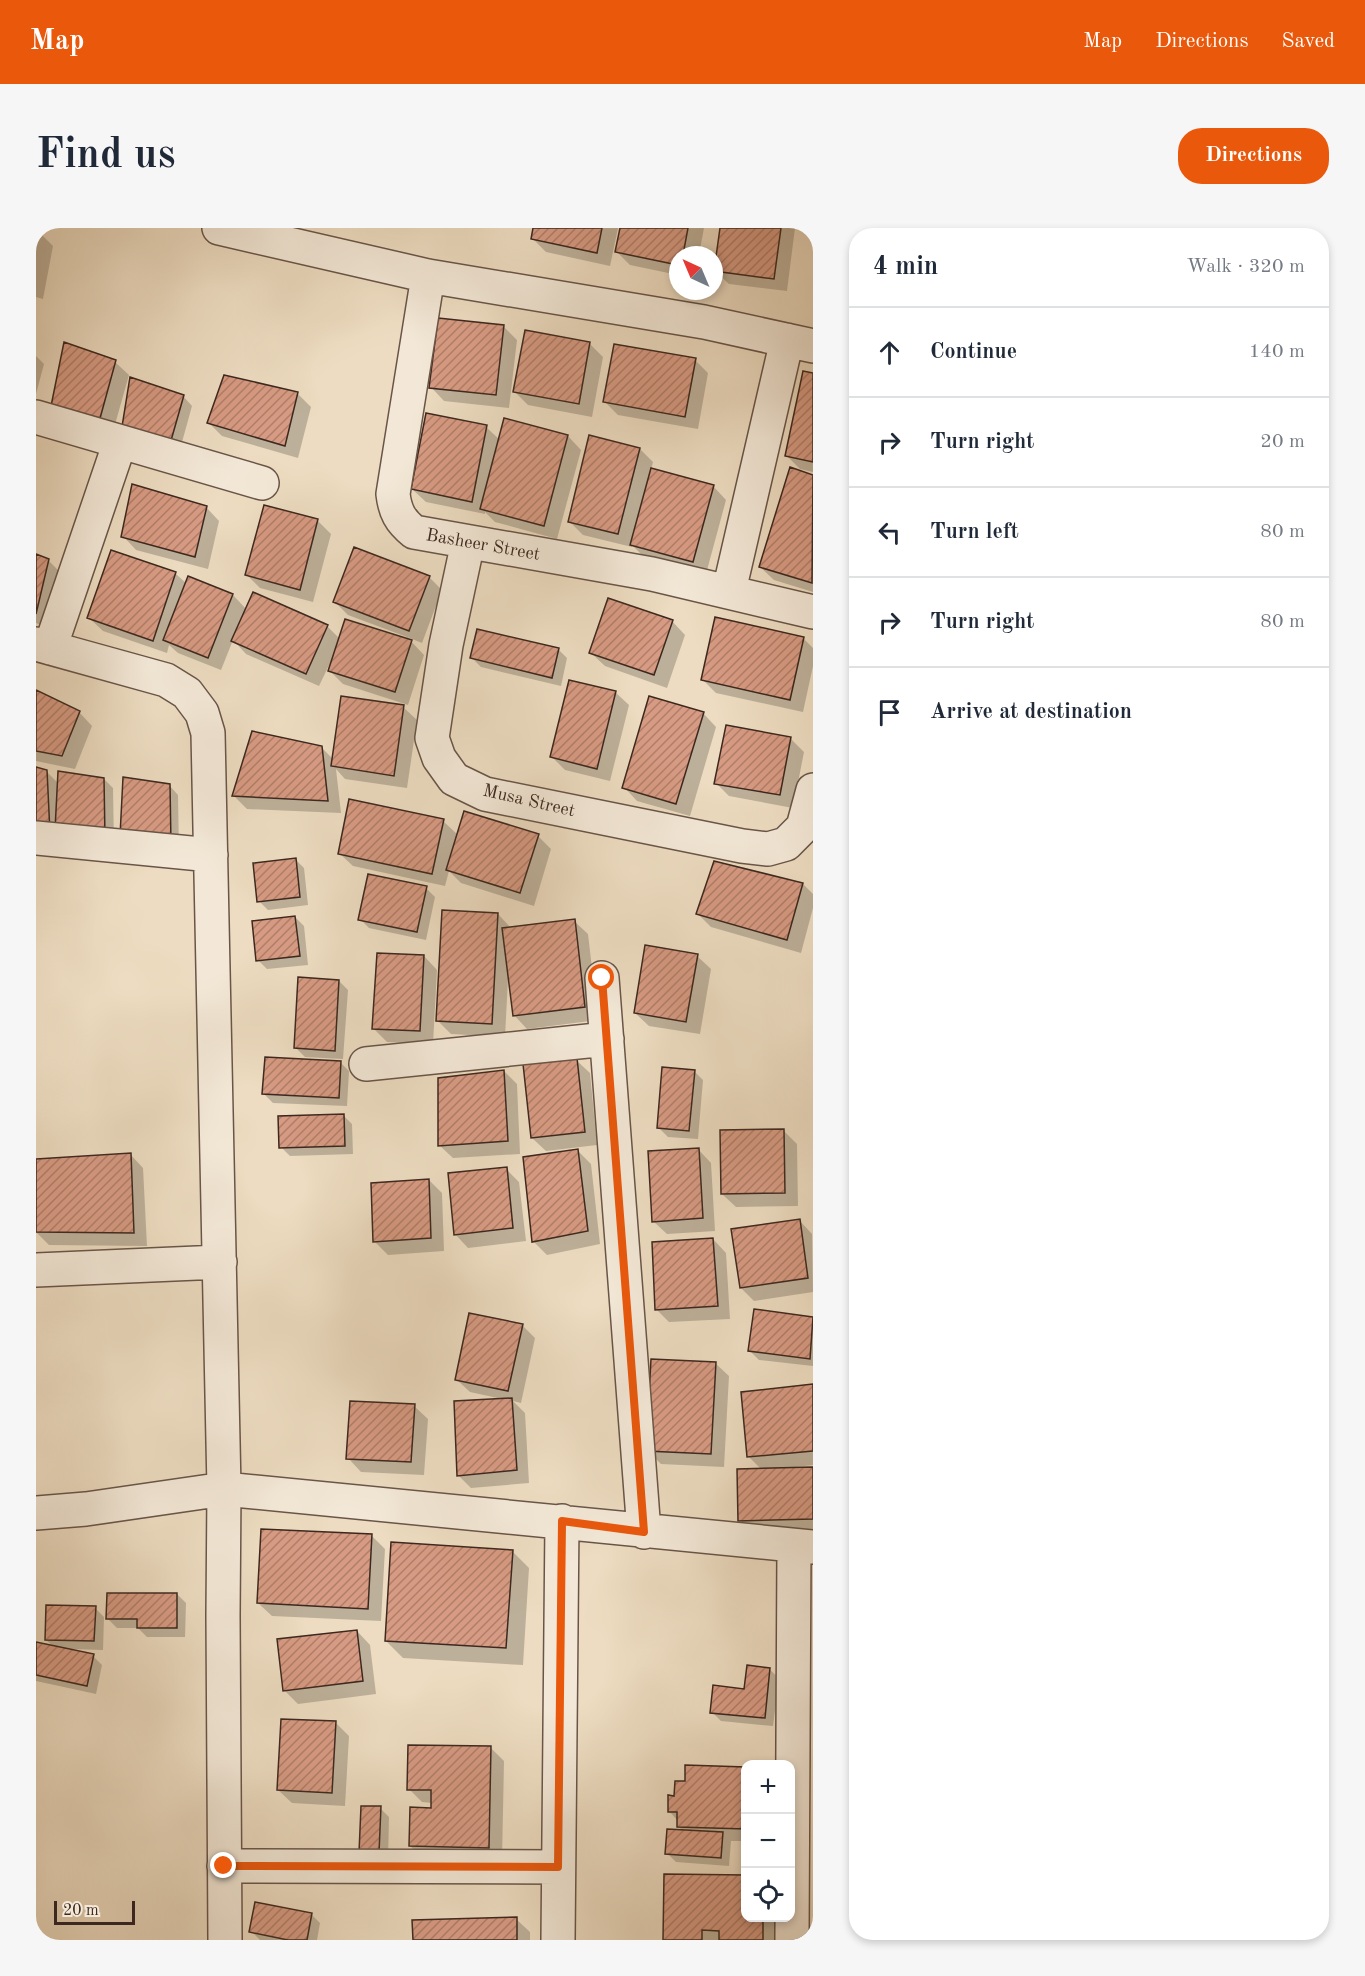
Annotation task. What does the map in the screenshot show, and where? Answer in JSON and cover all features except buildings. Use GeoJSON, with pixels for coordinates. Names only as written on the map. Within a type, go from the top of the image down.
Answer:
{"type":"FeatureCollection","features":[{"type":"Feature","properties":{"kind":"street"},"geometry":{"type":"LineString","coordinates":[[219,228],[251,231],[428,276],[704,322],[800,343],[729,591]]}},
{"type":"Feature","properties":{"kind":"street","name":"Basheer Street"},"geometry":{"type":"LineString","coordinates":[[428,276],[393,494],[398,516],[414,532],[652,574],[813,612]]}},
{"type":"Feature","properties":{"kind":"street"},"geometry":{"type":"LineString","coordinates":[[36,417],[262,483]]}},
{"type":"Feature","properties":{"kind":"street"},"geometry":{"type":"LineString","coordinates":[[120,442],[43,646],[166,680],[187,693],[202,712],[208,733],[224,1490],[225,1940]]}},
{"type":"Feature","properties":{"kind":"street","name":"Musa Street"},"geometry":{"type":"LineString","coordinates":[[468,542],[446,645],[432,738],[439,758],[454,779],[484,794],[742,846],[768,849],[786,844],[803,827],[813,790]]}},
{"type":"Feature","properties":{"kind":"street"},"geometry":{"type":"LineString","coordinates":[[36,838],[211,855]]}},
{"type":"Feature","properties":{"kind":"street"},"geometry":{"type":"LineString","coordinates":[[602,978],[644,1532]]}},
{"type":"Feature","properties":{"kind":"street"},"geometry":{"type":"LineString","coordinates":[[366,1064],[607,1039]]}},
{"type":"Feature","properties":{"kind":"street"},"geometry":{"type":"LineString","coordinates":[[36,1270],[220,1262]]}},
{"type":"Feature","properties":{"kind":"street"},"geometry":{"type":"LineString","coordinates":[[36,1513],[86,1509],[224,1490],[803,1546],[803,1903],[792,1940]]}},
{"type":"Feature","properties":{"kind":"street"},"geometry":{"type":"LineString","coordinates":[[558,1940],[562,1521]]}},
{"type":"Feature","properties":{"kind":"street"},"geometry":{"type":"LineString","coordinates":[[224,1866],[558,1867]]}},
{"type":"Feature","properties":{"kind":"route"},"geometry":{"type":"LineString","coordinates":[[224,1866],[558,1867],[562,1521],[644,1532],[602,978]]}}]}
